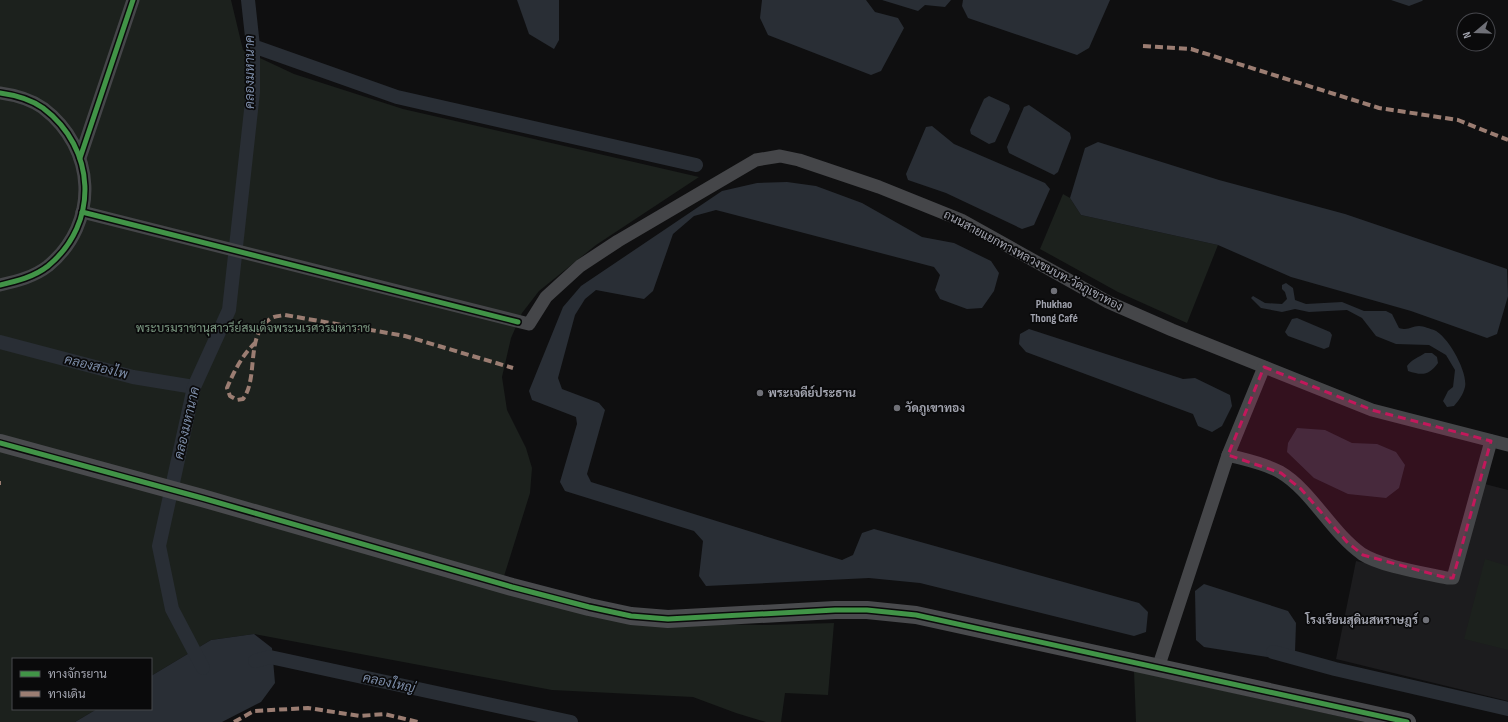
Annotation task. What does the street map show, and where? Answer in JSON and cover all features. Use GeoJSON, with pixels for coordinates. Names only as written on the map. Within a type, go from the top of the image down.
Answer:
{"type":"FeatureCollection","features":[{"type":"Feature","properties":{"kind":"street"},"geometry":{"type":"LineString","coordinates":[[80,158],[133,0]]}},
{"type":"Feature","properties":{"kind":"street"},"geometry":{"type":"LineString","coordinates":[[0,93],[18,96],[42,107],[62,125],[76,147],[80,158],[84,172],[85,199],[79,225],[66,248],[47,267],[24,280],[0,285]]}},
{"type":"Feature","properties":{"kind":"street","name":"ถนนสายแยกทางหลวงชนบท-วัดภูเขาทอง"},"geometry":{"type":"LineString","coordinates":[[82,212],[529,324],[546,297],[580,266],[618,241],[756,160],[780,156],[799,160],[879,187],[961,220],[1108,302],[1172,330],[1372,410],[1508,445]]}},
{"type":"Feature","properties":{"kind":"street"},"geometry":{"type":"LineString","coordinates":[[1158,668],[1228,455],[1264,367]]}},
{"type":"Feature","properties":{"kind":"street"},"geometry":{"type":"LineString","coordinates":[[1228,455],[1263,464],[1281,473],[1301,489],[1347,542],[1363,555],[1388,564],[1447,578],[1453,578],[1491,441]]}},
{"type":"Feature","properties":{"kind":"street"},"geometry":{"type":"LineString","coordinates":[[0,443],[142,481],[512,587],[589,607],[631,616],[668,619],[835,610],[868,610],[916,615],[1407,722]]}},
{"type":"Feature","properties":{"kind":"highlighted area"},"geometry":{"type":"Polygon","coordinates":[[[1264,367],[1372,410],[1491,441],[1453,578],[1447,578],[1363,555],[1347,542],[1301,489],[1281,473],[1228,455],[1264,367]]]}},
{"type":"Feature","properties":{"kind":"shaded area"},"geometry":{"type":"Polygon","coordinates":[[[517,0],[559,0],[559,40],[554,49],[529,34],[517,0]]]}},
{"type":"Feature","properties":{"kind":"shaded area"},"geometry":{"type":"Polygon","coordinates":[[[762,0],[866,0],[875,12],[898,18],[904,28],[881,71],[871,75],[768,35],[760,18],[762,0]]]}},
{"type":"Feature","properties":{"kind":"shaded area"},"geometry":{"type":"Polygon","coordinates":[[[882,0],[951,0],[945,7],[925,5],[918,11],[882,0]]]}},
{"type":"Feature","properties":{"kind":"shaded area"},"geometry":{"type":"Polygon","coordinates":[[[963,0],[1110,0],[1089,48],[1077,55],[968,18],[962,6],[963,0]]]}},
{"type":"Feature","properties":{"kind":"shaded area"},"geometry":{"type":"Polygon","coordinates":[[[1391,0],[1423,0],[1409,6],[1391,0]]]}},
{"type":"Feature","properties":{"kind":"shaded area"},"geometry":{"type":"Polygon","coordinates":[[[989,96],[1009,105],[1010,109],[995,142],[989,144],[971,134],[970,130],[984,99],[989,96]]]}},
{"type":"Feature","properties":{"kind":"shaded area"},"geometry":{"type":"Polygon","coordinates":[[[1029,105],[1070,133],[1071,138],[1058,172],[1054,175],[1009,153],[1007,147],[1024,107],[1029,105]]]}},
{"type":"Feature","properties":{"kind":"shaded area"},"geometry":{"type":"Polygon","coordinates":[[[932,126],[954,144],[1045,183],[1050,189],[1034,225],[1022,229],[946,193],[908,180],[906,174],[926,127],[932,126]]]}},
{"type":"Feature","properties":{"kind":"shaded area"},"geometry":{"type":"Polygon","coordinates":[[[1098,142],[1219,180],[1345,214],[1507,269],[1508,296],[1497,334],[1487,338],[1411,311],[1291,277],[1218,245],[1081,215],[1070,198],[1085,148],[1098,142]]]}},
{"type":"Feature","properties":{"kind":"shaded area"},"geometry":{"type":"Polygon","coordinates":[[[787,182],[816,186],[862,203],[922,237],[954,243],[991,261],[999,273],[994,291],[982,308],[967,309],[940,299],[935,290],[940,275],[934,267],[716,210],[694,216],[673,234],[653,291],[644,299],[596,290],[585,299],[575,315],[558,378],[562,389],[599,403],[605,410],[587,474],[591,482],[842,560],[853,555],[862,533],[874,529],[1139,603],[1148,612],[1146,632],[1134,636],[920,583],[869,578],[706,586],[699,576],[703,541],[694,531],[565,491],[560,482],[577,424],[576,417],[532,400],[529,391],[563,307],[581,286],[722,191],[757,183],[787,182]]]}},
{"type":"Feature","properties":{"kind":"shaded area"},"geometry":{"type":"Polygon","coordinates":[[[1286,283],[1293,288],[1295,300],[1306,304],[1342,302],[1364,311],[1386,311],[1392,314],[1399,328],[1408,329],[1421,326],[1434,330],[1445,339],[1456,355],[1460,364],[1465,380],[1465,387],[1461,397],[1454,406],[1447,407],[1443,401],[1448,391],[1453,387],[1455,370],[1446,355],[1429,345],[1396,344],[1376,336],[1362,318],[1347,310],[1309,312],[1295,309],[1282,312],[1261,308],[1251,298],[1253,296],[1265,303],[1282,304],[1287,299],[1285,292],[1282,289],[1282,285],[1286,283]]]}},
{"type":"Feature","properties":{"kind":"shaded area"},"geometry":{"type":"Polygon","coordinates":[[[1297,318],[1330,332],[1332,335],[1329,347],[1324,349],[1288,336],[1285,332],[1292,319],[1297,318]]]}},
{"type":"Feature","properties":{"kind":"shaded area"},"geometry":{"type":"Polygon","coordinates":[[[1029,329],[1183,379],[1195,378],[1230,395],[1232,406],[1222,426],[1212,432],[1198,426],[1193,414],[1026,352],[1019,344],[1020,334],[1029,329]]]}},
{"type":"Feature","properties":{"kind":"shaded area"},"geometry":{"type":"Polygon","coordinates":[[[1425,353],[1432,353],[1437,357],[1438,363],[1435,367],[1429,372],[1422,374],[1408,371],[1407,366],[1413,360],[1425,353]]]}},
{"type":"Feature","properties":{"kind":"shaded area"},"geometry":{"type":"Polygon","coordinates":[[[1297,428],[1325,430],[1352,443],[1377,444],[1396,452],[1405,465],[1399,488],[1386,498],[1348,494],[1314,478],[1287,452],[1288,443],[1297,428]]]}},
{"type":"Feature","properties":{"kind":"shaded area","name":"โรงเรียนสุดินสหราษฎร์"},"geometry":{"type":"Polygon","coordinates":[[[1481,483],[1508,490],[1508,701],[1336,659],[1356,561],[1455,582],[1481,483]]]}},
{"type":"Feature","properties":{"kind":"shaded area"},"geometry":{"type":"Polygon","coordinates":[[[1204,584],[1288,611],[1296,623],[1295,652],[1287,660],[1204,647],[1196,640],[1195,591],[1204,584]]]}},
{"type":"Feature","properties":{"kind":"shaded area"},"geometry":{"type":"Polygon","coordinates":[[[254,634],[272,648],[275,683],[261,702],[222,722],[75,722],[95,710],[152,710],[152,675],[211,640],[254,634]]]}},
{"type":"Feature","properties":{"kind":"green space","name":"พระบรมราชานุสาวรีย์สมเด็จพระนเรศวรมหาราช"},"geometry":{"type":"Polygon","coordinates":[[[0,0],[231,0],[243,50],[294,74],[403,109],[699,177],[596,245],[539,291],[522,313],[511,338],[502,377],[507,410],[526,448],[532,468],[530,493],[500,589],[689,624],[766,625],[834,623],[828,695],[785,693],[781,722],[766,722],[736,713],[693,697],[552,690],[254,634],[211,640],[152,675],[152,658],[12,658],[12,710],[95,710],[75,722],[0,722],[0,0]]]}},
{"type":"Feature","properties":{"kind":"green space"},"geometry":{"type":"Polygon","coordinates":[[[1063,194],[1070,198],[1081,215],[1218,245],[1187,323],[1118,292],[1040,249],[1063,194]]]}},
{"type":"Feature","properties":{"kind":"green space"},"geometry":{"type":"Polygon","coordinates":[[[1485,559],[1508,566],[1508,650],[1464,639],[1485,559]]]}},
{"type":"Feature","properties":{"kind":"green space"},"geometry":{"type":"Polygon","coordinates":[[[1134,671],[1365,722],[1136,722],[1134,671]]]}},
{"type":"Feature","properties":{"kind":"waterway","name":"คลองมหานาค"},"geometry":{"type":"LineString","coordinates":[[203,668],[172,609],[159,546],[194,387],[229,310],[253,92],[253,46],[248,0]]}},
{"type":"Feature","properties":{"kind":"waterway"},"geometry":{"type":"LineString","coordinates":[[253,46],[397,97],[696,165]]}},
{"type":"Feature","properties":{"kind":"waterway","name":"คลองสองไพ"},"geometry":{"type":"LineString","coordinates":[[0,342],[133,377],[194,387]]}},
{"type":"Feature","properties":{"kind":"waterway"},"geometry":{"type":"LineString","coordinates":[[1273,652],[1335,669],[1508,709]]}},
{"type":"Feature","properties":{"kind":"waterway","name":"คลองใหญ่"},"geometry":{"type":"LineString","coordinates":[[255,661],[270,657],[571,722]]}},
{"type":"Feature","properties":{"kind":"marked path"},"geometry":{"type":"LineString","coordinates":[[1143,46],[1191,49],[1379,108],[1458,120],[1508,140]]}},
{"type":"Feature","properties":{"kind":"marked path"},"geometry":{"type":"LineString","coordinates":[[256,342],[251,347],[239,363],[227,388],[230,396],[237,400],[243,399],[248,390],[250,380],[255,346],[257,335],[262,326],[272,318],[285,315],[405,336],[513,368]]}},
{"type":"Feature","properties":{"kind":"marked path"},"geometry":{"type":"LineString","coordinates":[[234,722],[254,711],[308,708],[360,716],[384,714],[418,722]]}},
{"type":"Feature","properties":{"kind":"cycle path"},"geometry":{"type":"LineString","coordinates":[[80,158],[133,0]]}},
{"type":"Feature","properties":{"kind":"cycle path"},"geometry":{"type":"LineString","coordinates":[[0,93],[17,96],[33,102],[43,108],[61,125],[73,144],[82,164],[85,186],[83,208],[77,229],[65,249],[43,270],[31,276],[0,285]]}},
{"type":"Feature","properties":{"kind":"cycle path"},"geometry":{"type":"LineString","coordinates":[[82,212],[518,322]]}},
{"type":"Feature","properties":{"kind":"cycle path"},"geometry":{"type":"LineString","coordinates":[[0,443],[202,498],[512,587],[589,607],[631,616],[668,619],[835,610],[867,610],[916,615],[1407,722]]}},
{"type":"Feature","properties":{"kind":"place","name":"Phukhao Thong Café"},"geometry":{"type":"Point","coordinates":[1054,291]}},
{"type":"Feature","properties":{"kind":"place","name":"พระเจดีย์ประธาน"},"geometry":{"type":"Point","coordinates":[760,393]}},
{"type":"Feature","properties":{"kind":"place","name":"วัดภูเขาทอง"},"geometry":{"type":"Point","coordinates":[897,408]}},
{"type":"Feature","properties":{"kind":"place","name":"โรงเรียนสุดินสหราษฎร์"},"geometry":{"type":"Point","coordinates":[1426,620]}}]}
